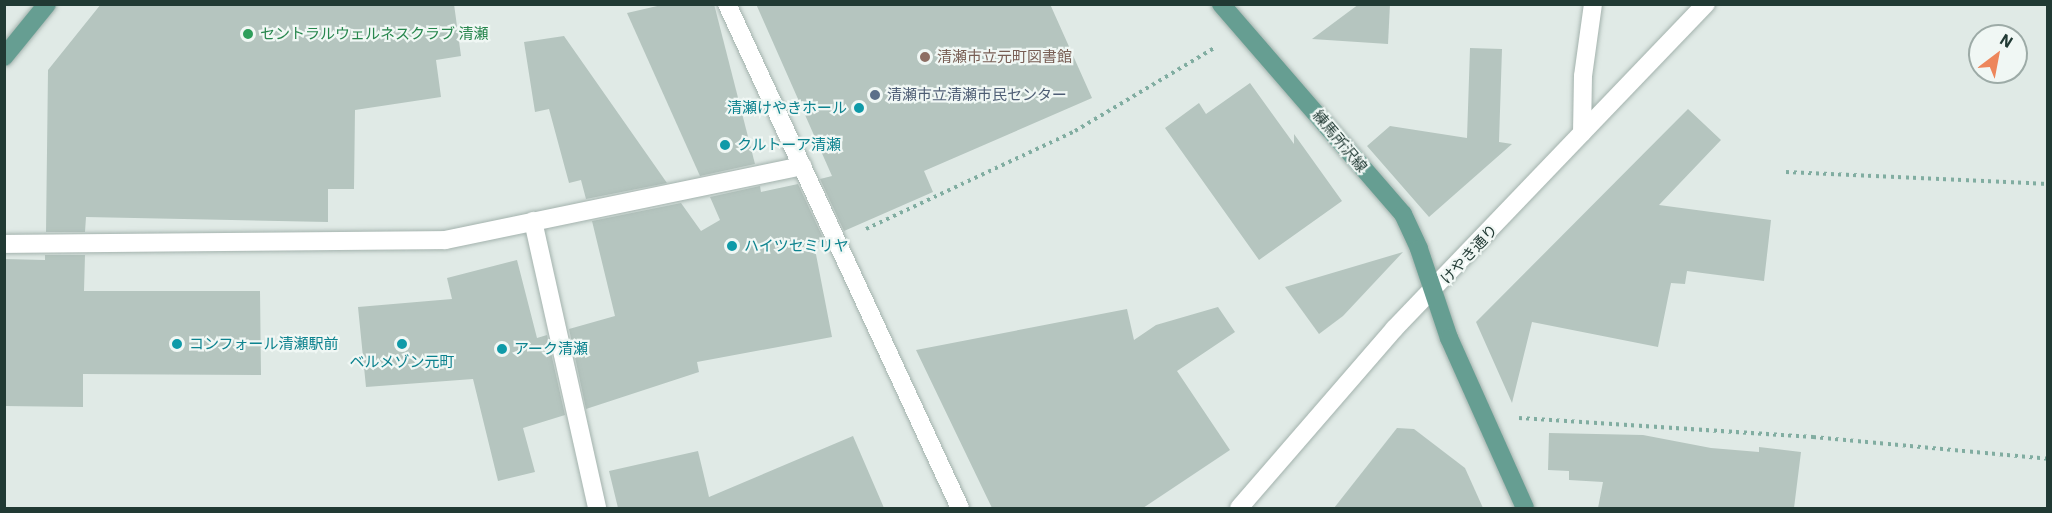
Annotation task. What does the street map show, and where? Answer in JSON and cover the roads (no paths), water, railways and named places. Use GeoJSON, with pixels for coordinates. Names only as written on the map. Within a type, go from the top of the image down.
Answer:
{"type":"FeatureCollection","features":[{"type":"Feature","properties":{"kind":"main road"},"geometry":{"type":"LineString","coordinates":[[4,57],[47,4]]}},
{"type":"Feature","properties":{"kind":"main road","name":"練馬所沢線"},"geometry":{"type":"LineString","coordinates":[[1221,4],[1403,214],[1434,292],[1449,338],[1525,508]]}},
{"type":"Feature","properties":{"kind":"street"},"geometry":{"type":"LineString","coordinates":[[727,4],[960,508]]}},
{"type":"Feature","properties":{"kind":"street"},"geometry":{"type":"LineString","coordinates":[[1582,133],[1583,76],[1593,4]]}},
{"type":"Feature","properties":{"kind":"street","name":"けやき通り"},"geometry":{"type":"LineString","coordinates":[[1239,508],[1394,329],[1434,292],[1706,4]]}},
{"type":"Feature","properties":{"kind":"street"},"geometry":{"type":"LineString","coordinates":[[4,244],[445,240],[802,166]]}},
{"type":"Feature","properties":{"kind":"street"},"geometry":{"type":"LineString","coordinates":[[533,221],[597,508]]}},
{"type":"Feature","properties":{"kind":"place","name":"セントラルウェルネスクラブ 清瀬"},"geometry":{"type":"Point","coordinates":[248,34]}},
{"type":"Feature","properties":{"kind":"place","name":"清瀬市立元町図書館"},"geometry":{"type":"Point","coordinates":[925,57]}},
{"type":"Feature","properties":{"kind":"place","name":"清瀬市立清瀬市民センター"},"geometry":{"type":"Point","coordinates":[875,95]}},
{"type":"Feature","properties":{"kind":"place","name":"清瀬けやきホール"},"geometry":{"type":"Point","coordinates":[859,108]}},
{"type":"Feature","properties":{"kind":"place","name":"クルトーア清瀬"},"geometry":{"type":"Point","coordinates":[725,145]}},
{"type":"Feature","properties":{"kind":"place","name":"ハイツセミリヤ"},"geometry":{"type":"Point","coordinates":[732,246]}},
{"type":"Feature","properties":{"kind":"place","name":"コンフォール清瀬駅前"},"geometry":{"type":"Point","coordinates":[177,344]}},
{"type":"Feature","properties":{"kind":"place","name":"ベルメゾン元町"},"geometry":{"type":"Point","coordinates":[402,344]}},
{"type":"Feature","properties":{"kind":"place","name":"アーク清瀬"},"geometry":{"type":"Point","coordinates":[502,349]}}]}
